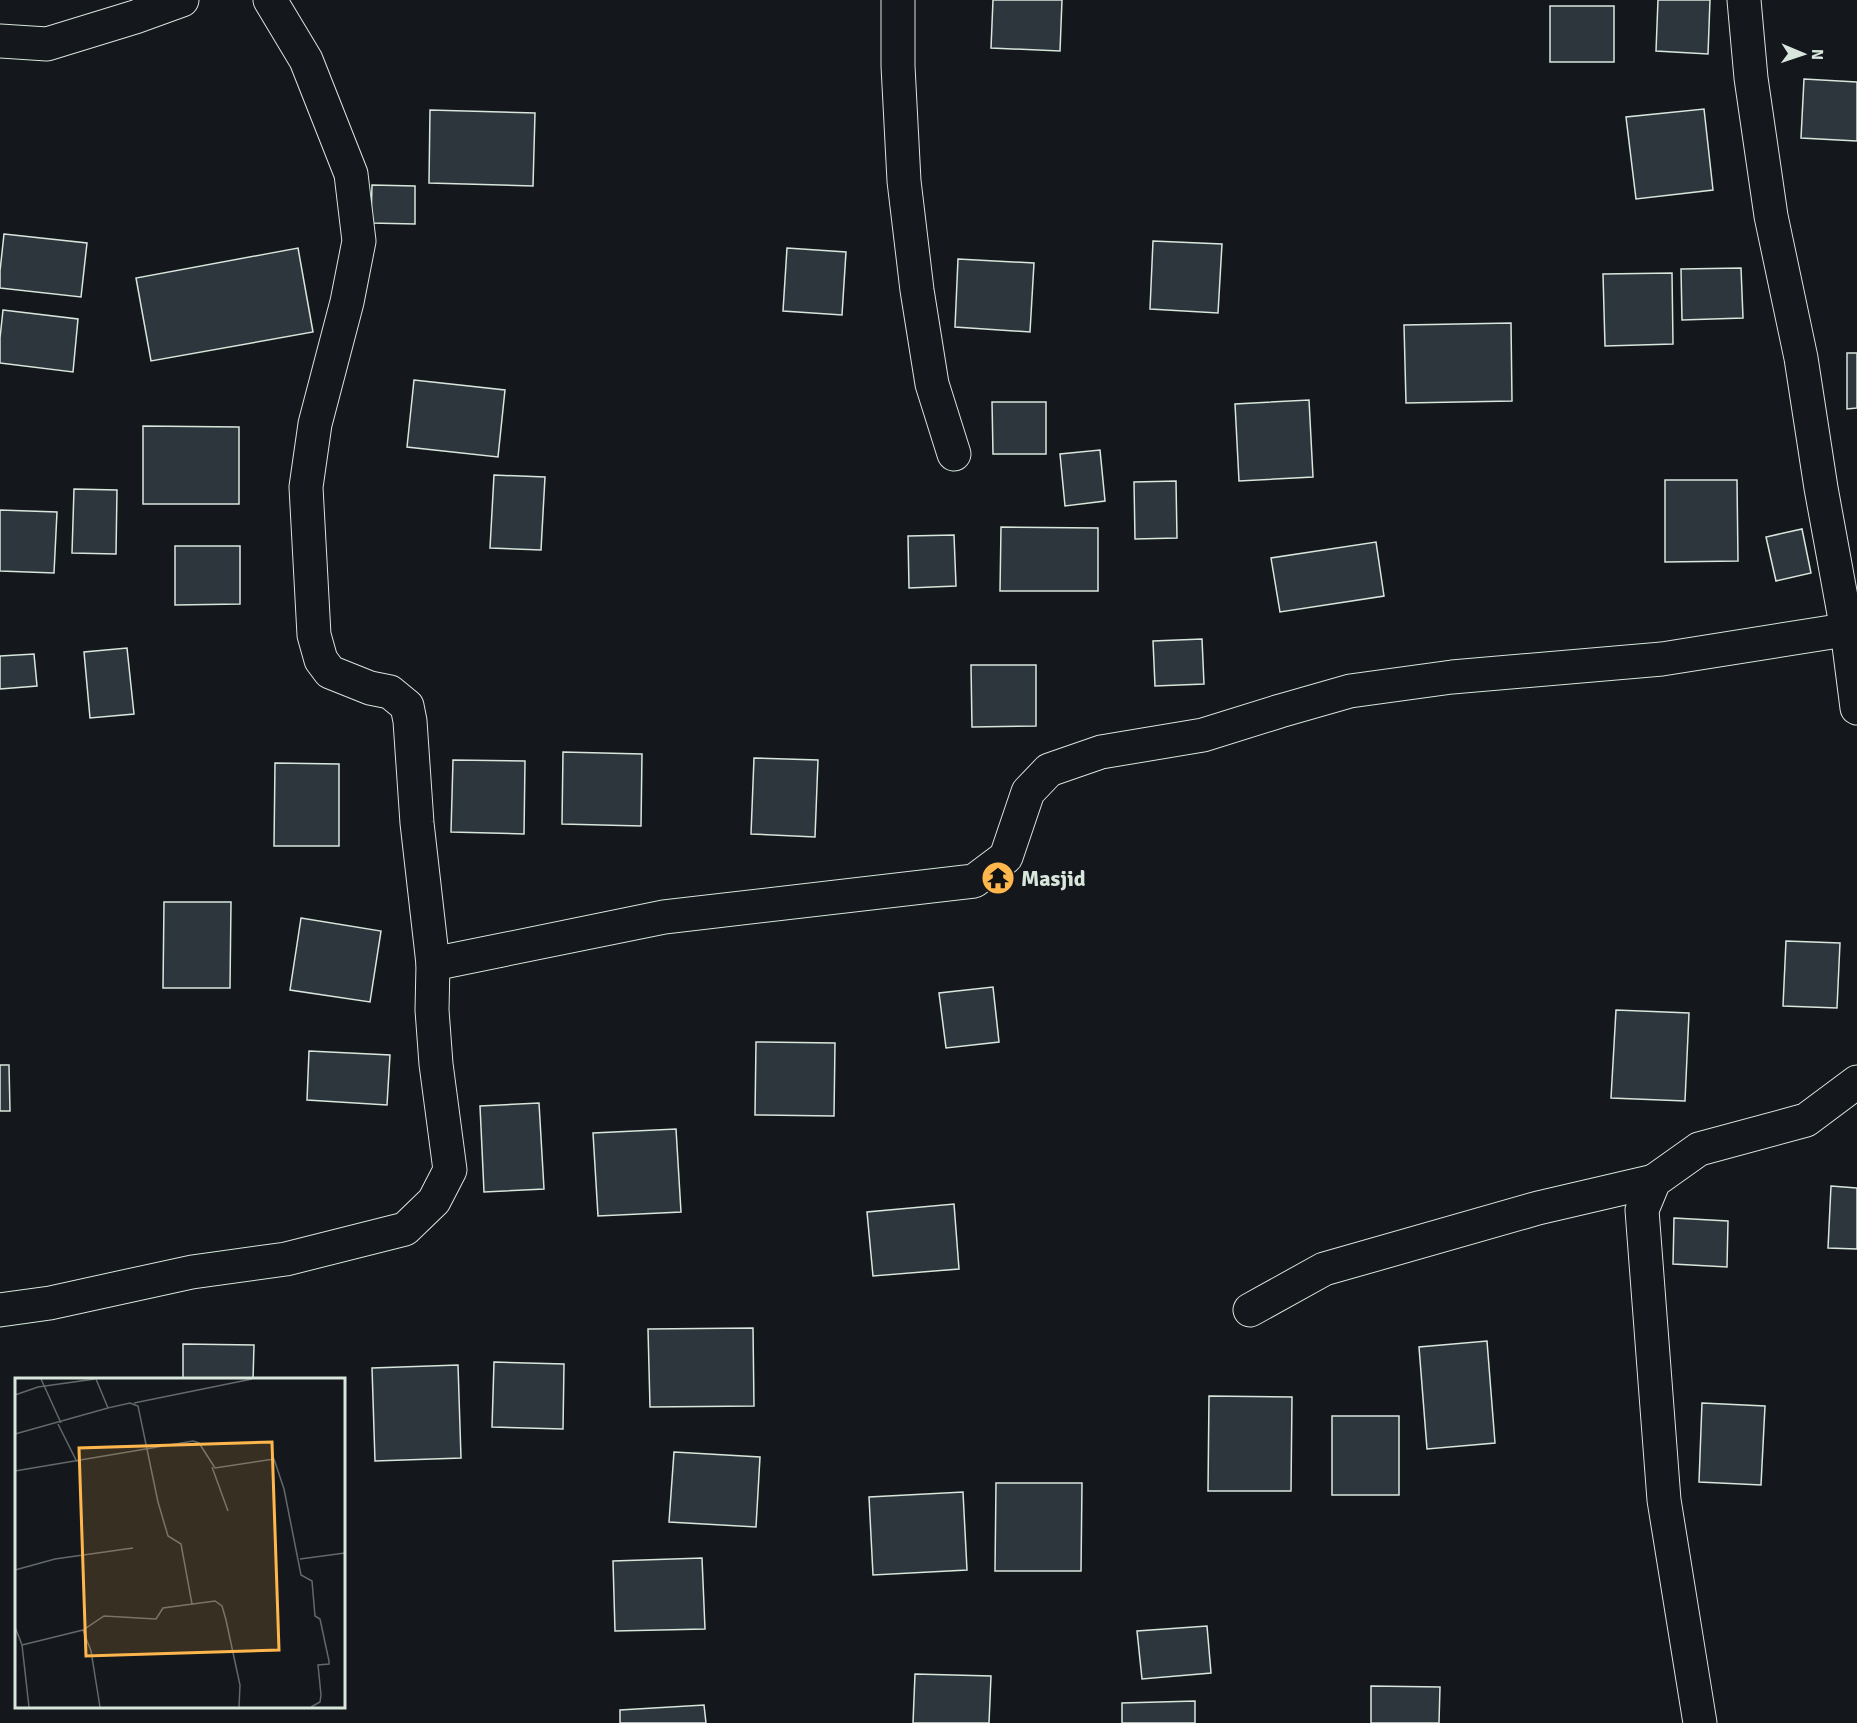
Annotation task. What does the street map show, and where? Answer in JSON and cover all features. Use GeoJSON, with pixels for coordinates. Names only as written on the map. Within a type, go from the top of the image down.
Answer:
{"type":"FeatureCollection","features":[{"type":"Feature","properties":{"kind":"street"},"geometry":{"type":"LineString","coordinates":[[0,41],[47,44],[182,0]]}},
{"type":"Feature","properties":{"kind":"street"},"geometry":{"type":"LineString","coordinates":[[0,1310],[51,1303],[192,1272],[286,1259],[405,1229],[434,1201],[450,1170],[436,1064],[432,1010],[432,964],[407,706],[390,692],[370,688],[330,672],[321,660],[314,634],[306,487],[315,424],[347,302],[359,241],[351,174],[306,60],[270,0]]}},
{"type":"Feature","properties":{"kind":"street"},"geometry":{"type":"LineString","coordinates":[[898,0],[898,66],[904,181],[914,268],[932,384],[954,454]]}},
{"type":"Feature","properties":{"kind":"street"},"geometry":{"type":"LineString","coordinates":[[1744,0],[1750,78],[1771,216],[1801,358],[1821,488],[1852,629],[1857,708]]}},
{"type":"Feature","properties":{"kind":"street"},"geometry":{"type":"LineString","coordinates":[[432,964],[664,917],[974,881],[1006,858],[1028,792],[1049,771],[1101,752],[1203,735],[1350,691],[1452,677],[1662,659],[1852,629]]}},
{"type":"Feature","properties":{"kind":"street"},"geometry":{"type":"LineString","coordinates":[[1250,1310],[1324,1269],[1538,1208],[1654,1181],[1700,1149],[1806,1120],[1857,1082]]}},
{"type":"Feature","properties":{"kind":"street"},"geometry":{"type":"LineString","coordinates":[[1654,1181],[1642,1210],[1664,1500],[1700,1723]]}},
{"type":"Feature","properties":{"kind":"building"},"geometry":{"type":"Polygon","coordinates":[[[993,0],[1062,0],[1060,51],[991,48],[993,0]]]}},
{"type":"Feature","properties":{"kind":"building"},"geometry":{"type":"Polygon","coordinates":[[[1658,0],[1710,0],[1708,54],[1656,51],[1658,0]]]}},
{"type":"Feature","properties":{"kind":"building"},"geometry":{"type":"Polygon","coordinates":[[[1550,6],[1614,6],[1614,62],[1550,62],[1550,6]]]}},
{"type":"Feature","properties":{"kind":"building"},"geometry":{"type":"Polygon","coordinates":[[[1804,79],[1857,82],[1857,141],[1801,138],[1804,79]]]}},
{"type":"Feature","properties":{"kind":"building"},"geometry":{"type":"Polygon","coordinates":[[[1704,109],[1713,190],[1636,199],[1626,117],[1704,109]]]}},
{"type":"Feature","properties":{"kind":"building"},"geometry":{"type":"Polygon","coordinates":[[[430,110],[535,113],[533,186],[429,183],[430,110]]]}},
{"type":"Feature","properties":{"kind":"building"},"geometry":{"type":"Polygon","coordinates":[[[372,185],[415,186],[415,224],[371,223],[372,185]]]}},
{"type":"Feature","properties":{"kind":"building"},"geometry":{"type":"Polygon","coordinates":[[[4,234],[87,243],[81,297],[0,288],[4,234]]]}},
{"type":"Feature","properties":{"kind":"building"},"geometry":{"type":"Polygon","coordinates":[[[1153,241],[1222,244],[1218,313],[1150,309],[1153,241]]]}},
{"type":"Feature","properties":{"kind":"building"},"geometry":{"type":"Polygon","coordinates":[[[298,248],[313,332],[151,361],[136,278],[298,248]]]}},
{"type":"Feature","properties":{"kind":"building"},"geometry":{"type":"Polygon","coordinates":[[[787,248],[846,252],[842,315],[783,311],[787,248]]]}},
{"type":"Feature","properties":{"kind":"building"},"geometry":{"type":"Polygon","coordinates":[[[958,259],[1034,263],[1030,332],[955,327],[958,259]]]}},
{"type":"Feature","properties":{"kind":"building"},"geometry":{"type":"Polygon","coordinates":[[[1741,268],[1743,318],[1682,320],[1681,269],[1741,268]]]}},
{"type":"Feature","properties":{"kind":"building"},"geometry":{"type":"Polygon","coordinates":[[[1672,273],[1673,344],[1605,346],[1603,274],[1672,273]]]}},
{"type":"Feature","properties":{"kind":"building"},"geometry":{"type":"Polygon","coordinates":[[[3,310],[78,319],[73,372],[0,363],[3,310]]]}},
{"type":"Feature","properties":{"kind":"building"},"geometry":{"type":"Polygon","coordinates":[[[1511,323],[1512,401],[1406,403],[1404,325],[1511,323]]]}},
{"type":"Feature","properties":{"kind":"building"},"geometry":{"type":"Polygon","coordinates":[[[1847,353],[1857,353],[1857,408],[1847,409],[1847,353]]]}},
{"type":"Feature","properties":{"kind":"building"},"geometry":{"type":"Polygon","coordinates":[[[414,380],[505,390],[498,457],[407,447],[414,380]]]}},
{"type":"Feature","properties":{"kind":"building"},"geometry":{"type":"Polygon","coordinates":[[[1309,400],[1313,477],[1239,481],[1235,404],[1309,400]]]}},
{"type":"Feature","properties":{"kind":"building"},"geometry":{"type":"Polygon","coordinates":[[[992,402],[1046,402],[1046,454],[993,454],[992,402]]]}},
{"type":"Feature","properties":{"kind":"building"},"geometry":{"type":"Polygon","coordinates":[[[143,426],[239,427],[239,504],[143,504],[143,426]]]}},
{"type":"Feature","properties":{"kind":"building"},"geometry":{"type":"Polygon","coordinates":[[[1100,450],[1105,501],[1065,506],[1060,454],[1100,450]]]}},
{"type":"Feature","properties":{"kind":"building"},"geometry":{"type":"Polygon","coordinates":[[[494,475],[545,477],[541,550],[490,548],[494,475]]]}},
{"type":"Feature","properties":{"kind":"building"},"geometry":{"type":"Polygon","coordinates":[[[1665,480],[1737,480],[1738,561],[1665,562],[1665,480]]]}},
{"type":"Feature","properties":{"kind":"building"},"geometry":{"type":"Polygon","coordinates":[[[1176,481],[1177,538],[1135,539],[1134,482],[1176,481]]]}},
{"type":"Feature","properties":{"kind":"building"},"geometry":{"type":"Polygon","coordinates":[[[74,489],[117,490],[116,554],[72,553],[74,489]]]}},
{"type":"Feature","properties":{"kind":"building"},"geometry":{"type":"Polygon","coordinates":[[[0,510],[57,512],[54,573],[0,571],[0,510]]]}},
{"type":"Feature","properties":{"kind":"building"},"geometry":{"type":"Polygon","coordinates":[[[1001,527],[1098,528],[1098,591],[1000,591],[1001,527]]]}},
{"type":"Feature","properties":{"kind":"building"},"geometry":{"type":"Polygon","coordinates":[[[1802,529],[1811,573],[1776,581],[1766,537],[1802,529]]]}},
{"type":"Feature","properties":{"kind":"building"},"geometry":{"type":"Polygon","coordinates":[[[954,535],[956,586],[909,588],[908,536],[954,535]]]}},
{"type":"Feature","properties":{"kind":"building"},"geometry":{"type":"Polygon","coordinates":[[[1376,542],[1384,596],[1280,612],[1271,558],[1376,542]]]}},
{"type":"Feature","properties":{"kind":"building"},"geometry":{"type":"Polygon","coordinates":[[[175,546],[240,546],[240,604],[175,605],[175,546]]]}},
{"type":"Feature","properties":{"kind":"building"},"geometry":{"type":"Polygon","coordinates":[[[1202,639],[1204,684],[1155,686],[1153,641],[1202,639]]]}},
{"type":"Feature","properties":{"kind":"building"},"geometry":{"type":"Polygon","coordinates":[[[127,648],[134,714],[90,718],[84,652],[127,648]]]}},
{"type":"Feature","properties":{"kind":"building"},"geometry":{"type":"Polygon","coordinates":[[[34,654],[37,686],[0,689],[0,656],[34,654]]]}},
{"type":"Feature","properties":{"kind":"building"},"geometry":{"type":"Polygon","coordinates":[[[971,665],[1036,665],[1036,726],[972,727],[971,665]]]}},
{"type":"Feature","properties":{"kind":"building"},"geometry":{"type":"Polygon","coordinates":[[[563,752],[642,754],[641,826],[562,824],[563,752]]]}},
{"type":"Feature","properties":{"kind":"building"},"geometry":{"type":"Polygon","coordinates":[[[754,758],[818,760],[815,837],[751,834],[754,758]]]}},
{"type":"Feature","properties":{"kind":"building"},"geometry":{"type":"Polygon","coordinates":[[[453,760],[525,761],[524,834],[451,832],[453,760]]]}},
{"type":"Feature","properties":{"kind":"building"},"geometry":{"type":"Polygon","coordinates":[[[275,763],[339,764],[339,846],[274,846],[275,763]]]}},
{"type":"Feature","properties":{"kind":"building"},"geometry":{"type":"Polygon","coordinates":[[[164,902],[231,902],[230,988],[163,988],[164,902]]]}},
{"type":"Feature","properties":{"kind":"building"},"geometry":{"type":"Polygon","coordinates":[[[301,918],[381,931],[370,1002],[290,990],[301,918]]]}},
{"type":"Feature","properties":{"kind":"building"},"geometry":{"type":"Polygon","coordinates":[[[1786,941],[1840,943],[1837,1008],[1783,1006],[1786,941]]]}},
{"type":"Feature","properties":{"kind":"building"},"geometry":{"type":"Polygon","coordinates":[[[993,987],[999,1042],[946,1048],[939,993],[993,987]]]}},
{"type":"Feature","properties":{"kind":"building"},"geometry":{"type":"Polygon","coordinates":[[[1616,1010],[1689,1013],[1685,1101],[1611,1098],[1616,1010]]]}},
{"type":"Feature","properties":{"kind":"building"},"geometry":{"type":"Polygon","coordinates":[[[756,1042],[835,1043],[834,1116],[755,1115],[756,1042]]]}},
{"type":"Feature","properties":{"kind":"building"},"geometry":{"type":"Polygon","coordinates":[[[309,1051],[390,1055],[387,1105],[307,1100],[309,1051]]]}},
{"type":"Feature","properties":{"kind":"building"},"geometry":{"type":"Polygon","coordinates":[[[0,1065],[9,1065],[10,1111],[0,1111],[0,1065]]]}},
{"type":"Feature","properties":{"kind":"building"},"geometry":{"type":"Polygon","coordinates":[[[539,1103],[544,1189],[484,1192],[480,1106],[539,1103]]]}},
{"type":"Feature","properties":{"kind":"building"},"geometry":{"type":"Polygon","coordinates":[[[676,1129],[681,1212],[598,1216],[593,1133],[676,1129]]]}},
{"type":"Feature","properties":{"kind":"building"},"geometry":{"type":"Polygon","coordinates":[[[1831,1186],[1857,1188],[1857,1249],[1828,1248],[1831,1186]]]}},
{"type":"Feature","properties":{"kind":"building"},"geometry":{"type":"Polygon","coordinates":[[[954,1204],[959,1269],[873,1276],[867,1212],[954,1204]]]}},
{"type":"Feature","properties":{"kind":"building"},"geometry":{"type":"Polygon","coordinates":[[[1674,1218],[1728,1221],[1727,1267],[1673,1264],[1674,1218]]]}},
{"type":"Feature","properties":{"kind":"building"},"geometry":{"type":"Polygon","coordinates":[[[753,1328],[754,1406],[650,1407],[648,1329],[753,1328]]]}},
{"type":"Feature","properties":{"kind":"building"},"geometry":{"type":"Polygon","coordinates":[[[1487,1341],[1495,1443],[1427,1449],[1419,1347],[1487,1341]]]}},
{"type":"Feature","properties":{"kind":"building"},"geometry":{"type":"Polygon","coordinates":[[[183,1344],[254,1345],[253,1378],[183,1378],[183,1344]]]}},
{"type":"Feature","properties":{"kind":"building"},"geometry":{"type":"Polygon","coordinates":[[[494,1362],[564,1364],[563,1429],[492,1427],[494,1362]]]}},
{"type":"Feature","properties":{"kind":"building"},"geometry":{"type":"Polygon","coordinates":[[[458,1365],[461,1458],[375,1461],[372,1368],[458,1365]]]}},
{"type":"Feature","properties":{"kind":"building"},"geometry":{"type":"Polygon","coordinates":[[[1209,1396],[1292,1397],[1291,1491],[1208,1491],[1209,1396]]]}},
{"type":"Feature","properties":{"kind":"building"},"geometry":{"type":"Polygon","coordinates":[[[1702,1403],[1765,1406],[1761,1485],[1699,1482],[1702,1403]]]}},
{"type":"Feature","properties":{"kind":"building"},"geometry":{"type":"Polygon","coordinates":[[[1332,1416],[1399,1416],[1399,1495],[1332,1495],[1332,1416]]]}},
{"type":"Feature","properties":{"kind":"building"},"geometry":{"type":"Polygon","coordinates":[[[674,1452],[760,1457],[756,1527],[669,1522],[674,1452]]]}},
{"type":"Feature","properties":{"kind":"building"},"geometry":{"type":"Polygon","coordinates":[[[996,1483],[1082,1483],[1081,1571],[995,1571],[996,1483]]]}},
{"type":"Feature","properties":{"kind":"building"},"geometry":{"type":"Polygon","coordinates":[[[963,1492],[967,1570],[873,1575],[869,1497],[963,1492]]]}},
{"type":"Feature","properties":{"kind":"building"},"geometry":{"type":"Polygon","coordinates":[[[702,1558],[705,1629],[615,1631],[613,1561],[702,1558]]]}},
{"type":"Feature","properties":{"kind":"building"},"geometry":{"type":"Polygon","coordinates":[[[1207,1626],[1211,1673],[1142,1679],[1137,1631],[1207,1626]]]}},
{"type":"Feature","properties":{"kind":"building"},"geometry":{"type":"Polygon","coordinates":[[[915,1674],[991,1676],[989,1723],[913,1723],[915,1674]]]}},
{"type":"Feature","properties":{"kind":"building"},"geometry":{"type":"Polygon","coordinates":[[[1371,1686],[1440,1687],[1439,1723],[1371,1723],[1371,1686]]]}},
{"type":"Feature","properties":{"kind":"building"},"geometry":{"type":"Polygon","coordinates":[[[1195,1701],[1195,1723],[1122,1723],[1122,1703],[1195,1701]]]}},
{"type":"Feature","properties":{"kind":"building"},"geometry":{"type":"Polygon","coordinates":[[[704,1705],[706,1723],[620,1723],[620,1710],[704,1705]]]}},
{"type":"Feature","properties":{"kind":"place","name":"Masjid"},"geometry":{"type":"Point","coordinates":[998,878]}}]}
